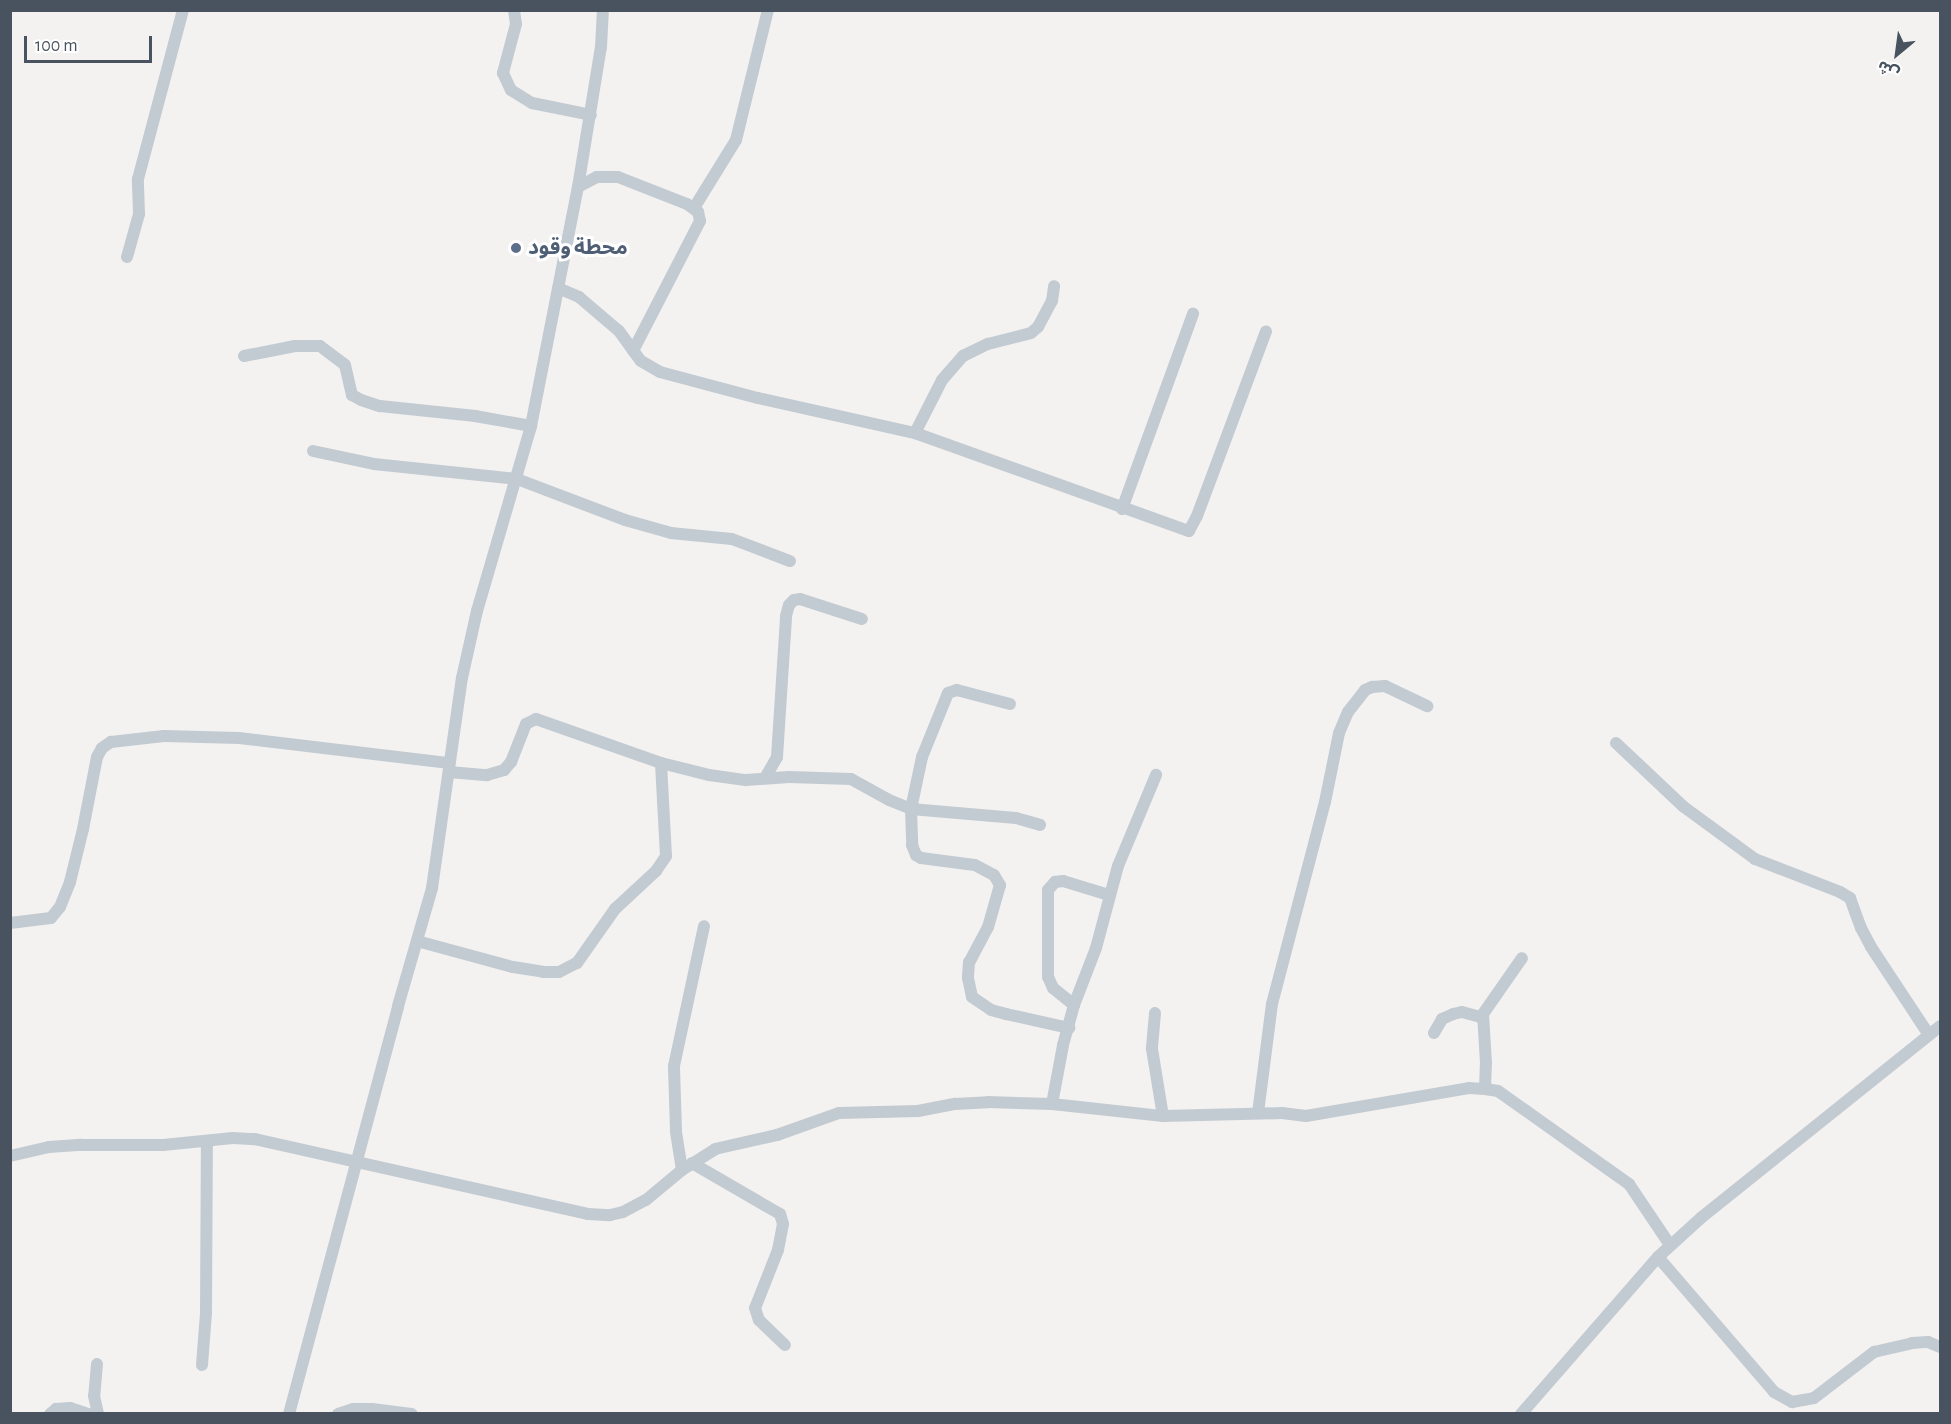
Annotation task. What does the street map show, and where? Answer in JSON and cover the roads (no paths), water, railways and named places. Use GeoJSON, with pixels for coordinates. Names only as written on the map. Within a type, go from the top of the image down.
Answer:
{"type":"FeatureCollection","features":[{"type":"Feature","properties":{"kind":"street"},"geometry":{"type":"LineString","coordinates":[[127,256],[139,214],[138,179],[183,10]]}},
{"type":"Feature","properties":{"kind":"street"},"geometry":{"type":"LineString","coordinates":[[514,10],[516,24],[503,73],[511,90],[532,103],[591,115]]}},
{"type":"Feature","properties":{"kind":"street"},"geometry":{"type":"LineString","coordinates":[[289,1413],[432,888],[462,678],[477,611],[531,426],[579,187],[591,115],[603,10]]}},
{"type":"Feature","properties":{"kind":"street"},"geometry":{"type":"LineString","coordinates":[[694,207],[736,140],[768,10]]}},
{"type":"Feature","properties":{"kind":"street"},"geometry":{"type":"LineString","coordinates":[[579,187],[597,177],[609,175],[694,207],[700,221],[633,351]]}},
{"type":"Feature","properties":{"kind":"street"},"geometry":{"type":"LineString","coordinates":[[915,433],[942,380],[963,356],[988,344],[1031,333],[1038,327],[1052,301],[1054,286]]}},
{"type":"Feature","properties":{"kind":"street"},"geometry":{"type":"LineString","coordinates":[[558,288],[579,297],[619,331],[648,367],[660,372],[758,398],[915,433],[1122,509],[1189,531],[1193,527],[1266,331]]}},
{"type":"Feature","properties":{"kind":"street"},"geometry":{"type":"LineString","coordinates":[[1122,509],[1193,314]]}},
{"type":"Feature","properties":{"kind":"street"},"geometry":{"type":"LineString","coordinates":[[244,356],[295,346],[320,346],[345,365],[352,395],[361,400],[380,406],[476,416],[531,426]]}},
{"type":"Feature","properties":{"kind":"street"},"geometry":{"type":"LineString","coordinates":[[313,451],[374,464],[517,479],[625,520],[671,533],[732,539],[790,561]]}},
{"type":"Feature","properties":{"kind":"street"},"geometry":{"type":"LineString","coordinates":[[765,778],[777,757],[786,616],[789,604],[800,599],[862,619]]}},
{"type":"Feature","properties":{"kind":"street"},"geometry":{"type":"LineString","coordinates":[[1258,1113],[1272,1004],[1325,802],[1340,733],[1348,712],[1365,690],[1385,686],[1427,706]]}},
{"type":"Feature","properties":{"kind":"street"},"geometry":{"type":"LineString","coordinates":[[1010,704],[957,690],[948,693],[922,757],[912,808],[912,845],[916,855],[975,865],[994,875],[1000,885],[988,927],[969,962],[968,978],[972,997],[984,1006],[1006,1014],[1068,1028]]}},
{"type":"Feature","properties":{"kind":"street"},"geometry":{"type":"LineString","coordinates":[[10,923],[38,922],[51,918],[60,907],[80,840],[97,757],[102,748],[111,742],[164,736],[217,736],[281,741],[487,774],[504,770],[511,762],[526,724],[536,719],[661,763],[729,778],[851,779],[889,800],[912,808],[1016,818],[1040,825]]}},
{"type":"Feature","properties":{"kind":"street"},"geometry":{"type":"LineString","coordinates":[[1616,743],[1684,807],[1755,859],[1850,898],[1871,947],[1929,1035]]}},
{"type":"Feature","properties":{"kind":"street"},"geometry":{"type":"LineString","coordinates":[[417,941],[513,967],[543,972],[559,972],[577,963],[615,909],[656,871],[666,856],[661,763]]}},
{"type":"Feature","properties":{"kind":"street"},"geometry":{"type":"LineString","coordinates":[[1052,1104],[1074,1005],[1096,948],[1121,857],[1156,775]]}},
{"type":"Feature","properties":{"kind":"street"},"geometry":{"type":"LineString","coordinates":[[1074,1005],[1053,988],[1048,977],[1048,890],[1055,882],[1063,881],[1109,895]]}},
{"type":"Feature","properties":{"kind":"street"},"geometry":{"type":"LineString","coordinates":[[704,926],[674,1066],[676,1131],[687,1166],[780,1214],[783,1224],[781,1240],[755,1308],[759,1320],[785,1345]]}},
{"type":"Feature","properties":{"kind":"street"},"geometry":{"type":"LineString","coordinates":[[1485,1089],[1486,1063],[1481,1017],[1522,958]]}},
{"type":"Feature","properties":{"kind":"street"},"geometry":{"type":"LineString","coordinates":[[1434,1033],[1442,1019],[1453,1014],[1462,1012],[1481,1017]]}},
{"type":"Feature","properties":{"kind":"street"},"geometry":{"type":"LineString","coordinates":[[1155,1013],[1152,1049],[1163,1116]]}},
{"type":"Feature","properties":{"kind":"street"},"geometry":{"type":"LineString","coordinates":[[1521,1413],[1670,1245],[1941,1026]]}},
{"type":"Feature","properties":{"kind":"street"},"geometry":{"type":"LineString","coordinates":[[10,1156],[59,1146],[163,1145],[255,1139],[588,1214],[610,1215],[623,1212],[646,1200],[687,1166],[715,1149],[777,1135],[839,1113],[918,1111],[969,1102],[1052,1104],[1163,1116],[1258,1113],[1324,1114],[1469,1088],[1498,1091],[1629,1184],[1670,1245]]}},
{"type":"Feature","properties":{"kind":"street"},"geometry":{"type":"LineString","coordinates":[[202,1365],[206,1313],[207,1141]]}},
{"type":"Feature","properties":{"kind":"street"},"geometry":{"type":"LineString","coordinates":[[1658,1257],[1774,1392],[1792,1402],[1814,1398],[1874,1352],[1912,1343],[1928,1342],[1941,1347]]}},
{"type":"Feature","properties":{"kind":"street"},"geometry":{"type":"LineString","coordinates":[[97,1364],[94,1396],[98,1413]]}},
{"type":"Feature","properties":{"kind":"street"},"geometry":{"type":"LineString","coordinates":[[50,1413],[56,1409],[70,1408],[89,1413]]}},
{"type":"Feature","properties":{"kind":"street"},"geometry":{"type":"LineString","coordinates":[[338,1413],[353,1409],[412,1413]]}},
{"type":"Feature","properties":{"kind":"place","name":"محطة وقود"},"geometry":{"type":"Point","coordinates":[516,248]}}]}
